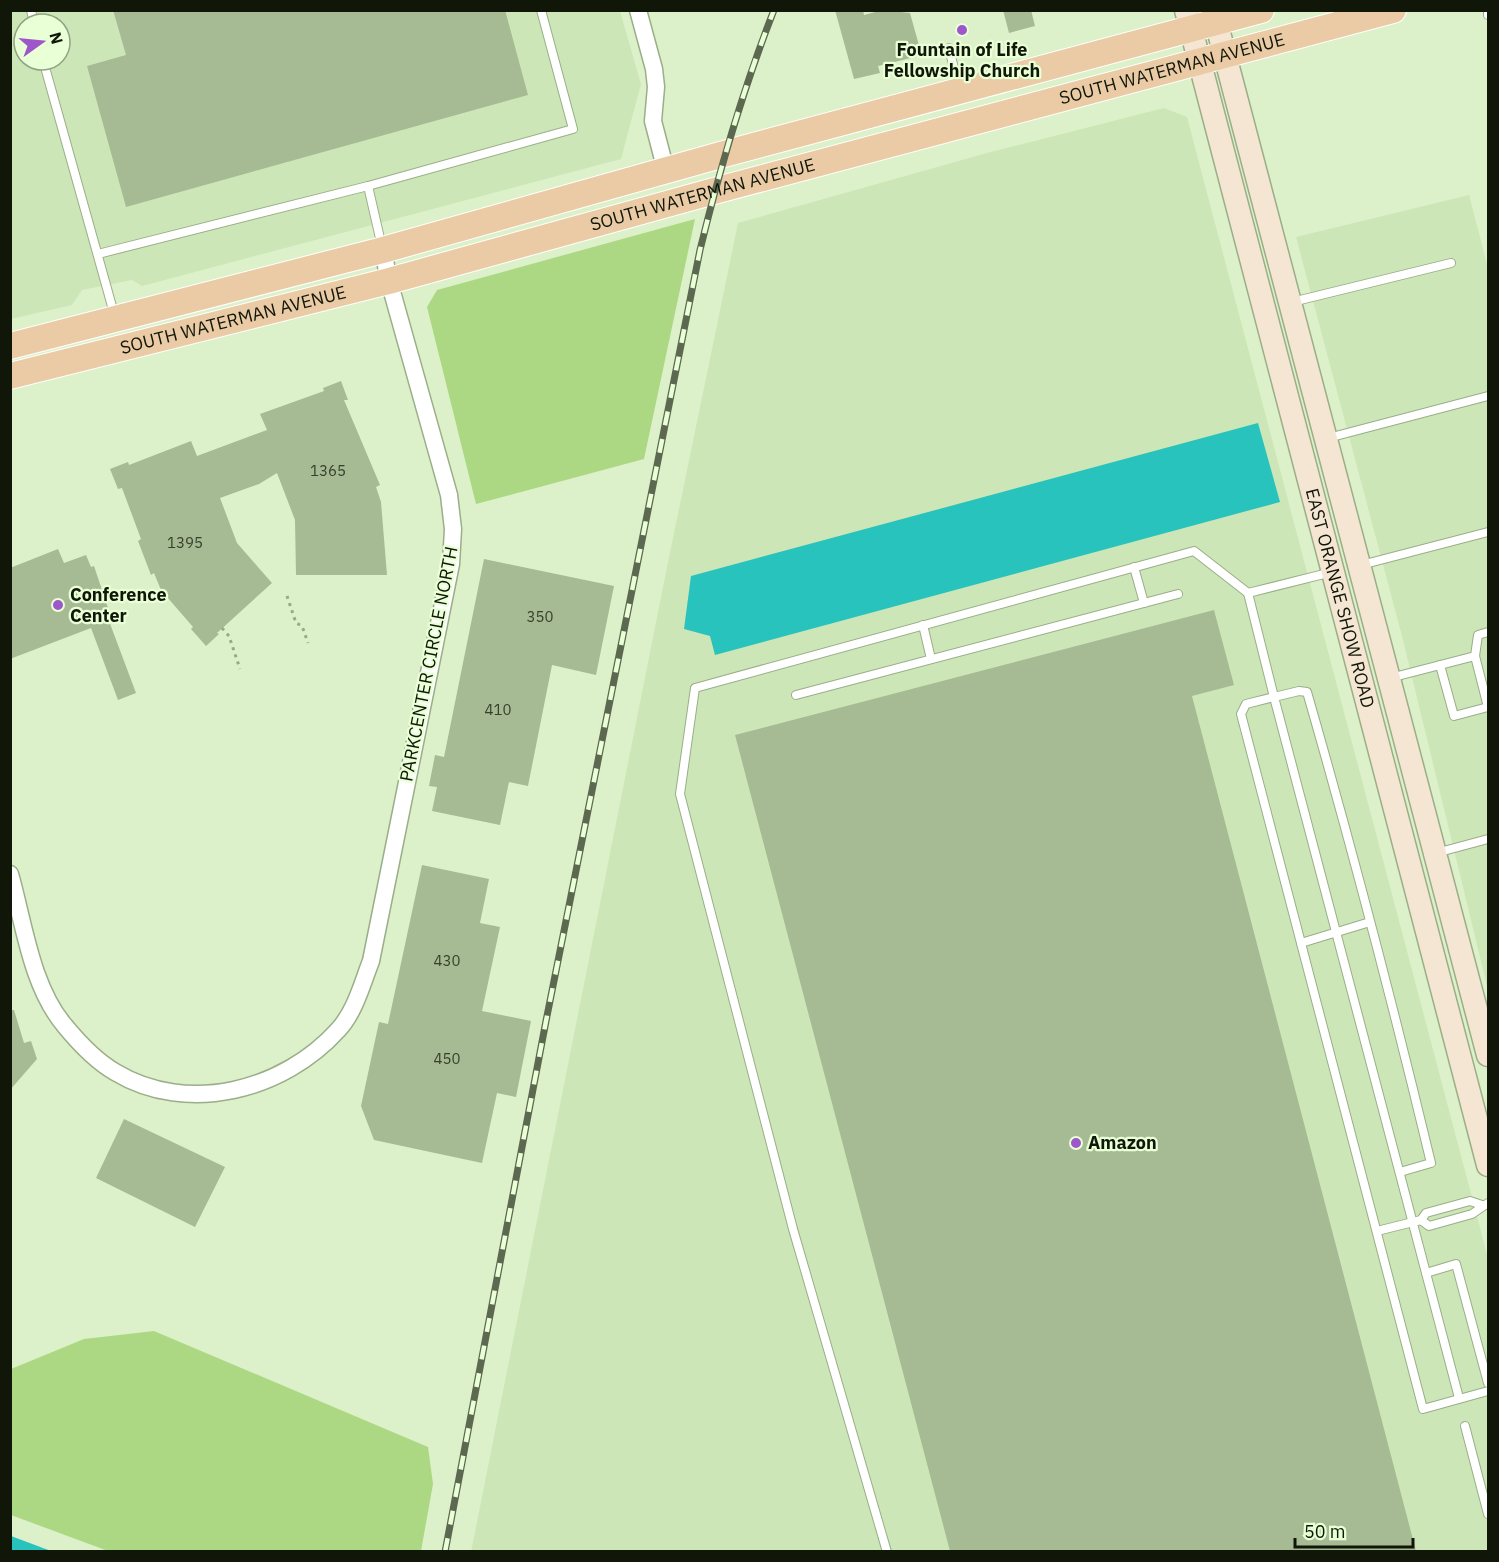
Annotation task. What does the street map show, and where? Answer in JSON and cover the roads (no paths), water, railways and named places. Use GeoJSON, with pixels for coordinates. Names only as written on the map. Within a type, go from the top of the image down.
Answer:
{"type":"FeatureCollection","features":[{"type":"Feature","properties":{"kind":"main road","name":"SOUTH WATERMAN AVENUE"},"geometry":{"type":"LineString","coordinates":[[10,346],[383,250],[666,171],[960,93],[1188,20],[1261,10]]}},
{"type":"Feature","properties":{"kind":"main road","name":"SOUTH WATERMAN AVENUE"},"geometry":{"type":"LineString","coordinates":[[10,376],[389,282],[726,188],[1393,10]]}},
{"type":"Feature","properties":{"kind":"main road","name":"EAST ORANGE SHOW ROAD"},"geometry":{"type":"LineString","coordinates":[[1214,16],[1227,55],[1488,1055]]}},
{"type":"Feature","properties":{"kind":"main road","name":"EAST ORANGE SHOW ROAD"},"geometry":{"type":"LineString","coordinates":[[1188,20],[1488,1165]]}},
{"type":"Feature","properties":{"kind":"main road"},"geometry":{"type":"LineString","coordinates":[[1332,572],[1360,565]]}},
{"type":"Feature","properties":{"kind":"street"},"geometry":{"type":"LineString","coordinates":[[638,10],[654,69],[656,87],[653,121],[666,171]]}},
{"type":"Feature","properties":{"kind":"street","name":"PARKCENTER CIRCLE NORTH"},"geometry":{"type":"LineString","coordinates":[[10,874],[46,996],[64,1025],[91,1053],[116,1073],[153,1087],[191,1094],[224,1092],[262,1083],[304,1062],[340,1029],[356,1000],[371,961],[451,564],[453,529],[449,495],[389,282],[383,250]]}},
{"type":"Feature","properties":{"kind":"lane"},"geometry":{"type":"LineString","coordinates":[[98,254],[368,186],[573,129],[542,10]]}},
{"type":"Feature","properties":{"kind":"lane"},"geometry":{"type":"LineString","coordinates":[[949,48],[960,93]]}},
{"type":"Feature","properties":{"kind":"lane"},"geometry":{"type":"LineString","coordinates":[[46,72],[116,320]]}},
{"type":"Feature","properties":{"kind":"lane"},"geometry":{"type":"LineString","coordinates":[[368,186],[383,250]]}},
{"type":"Feature","properties":{"kind":"lane"},"geometry":{"type":"LineString","coordinates":[[1292,302],[1451,263]]}},
{"type":"Feature","properties":{"kind":"lane"},"geometry":{"type":"LineString","coordinates":[[1327,438],[1488,396]]}},
{"type":"Feature","properties":{"kind":"lane"},"geometry":{"type":"LineString","coordinates":[[1360,565],[1488,532]]}},
{"type":"Feature","properties":{"kind":"lane"},"geometry":{"type":"LineString","coordinates":[[887,1551],[793,1229],[680,794],[695,688],[1194,550],[1248,593],[1400,1172],[1420,1218],[1426,1272],[1459,1398]]}},
{"type":"Feature","properties":{"kind":"lane"},"geometry":{"type":"LineString","coordinates":[[1134,567],[1144,603]]}},
{"type":"Feature","properties":{"kind":"lane"},"geometry":{"type":"LineString","coordinates":[[1248,593],[1332,572]]}},
{"type":"Feature","properties":{"kind":"lane"},"geometry":{"type":"LineString","coordinates":[[796,695],[1178,594]]}},
{"type":"Feature","properties":{"kind":"lane"},"geometry":{"type":"LineString","coordinates":[[923,625],[931,659]]}},
{"type":"Feature","properties":{"kind":"lane"},"geometry":{"type":"LineString","coordinates":[[1440,665],[1454,716],[1488,707],[1475,656],[1478,635],[1488,632]]}},
{"type":"Feature","properties":{"kind":"lane"},"geometry":{"type":"LineString","coordinates":[[1390,678],[1475,656]]}},
{"type":"Feature","properties":{"kind":"lane"},"geometry":{"type":"LineString","coordinates":[[1400,1172],[1431,1163],[1370,922],[1307,692],[1299,691],[1246,704],[1241,714],[1423,1409],[1488,1391]]}},
{"type":"Feature","properties":{"kind":"lane"},"geometry":{"type":"LineString","coordinates":[[1436,853],[1488,839]]}},
{"type":"Feature","properties":{"kind":"lane"},"geometry":{"type":"LineString","coordinates":[[1301,943],[1370,922]]}},
{"type":"Feature","properties":{"kind":"lane"},"geometry":{"type":"LineString","coordinates":[[1377,1232],[1470,1201],[1485,1204]]}},
{"type":"Feature","properties":{"kind":"lane"},"geometry":{"type":"LineString","coordinates":[[1420,1218],[1429,1226],[1472,1214],[1485,1204]]}},
{"type":"Feature","properties":{"kind":"lane"},"geometry":{"type":"LineString","coordinates":[[1426,1272],[1456,1264],[1488,1383]]}},
{"type":"Feature","properties":{"kind":"lane"},"geometry":{"type":"LineString","coordinates":[[1465,1426],[1488,1514]]}},
{"type":"Feature","properties":{"kind":"water"},"geometry":{"type":"Polygon","coordinates":[[[1258,423],[1280,502],[715,655],[710,636],[684,629],[691,576],[1258,423]]]}},
{"type":"Feature","properties":{"kind":"water"},"geometry":{"type":"Polygon","coordinates":[[[11,1536],[51,1551],[11,1551],[11,1536]]]}},
{"type":"Feature","properties":{"kind":"railway"},"geometry":{"type":"LineString","coordinates":[[445,1552],[546,1021],[700,250],[733,129],[774,10]]}},
{"type":"Feature","properties":{"kind":"place","name":"Fountain of Life Fellowship Church"},"geometry":{"type":"Point","coordinates":[962,30]}},
{"type":"Feature","properties":{"kind":"place","name":"Conference Center"},"geometry":{"type":"Point","coordinates":[58,605]}},
{"type":"Feature","properties":{"kind":"place","name":"Amazon"},"geometry":{"type":"Point","coordinates":[1076,1143]}}]}
